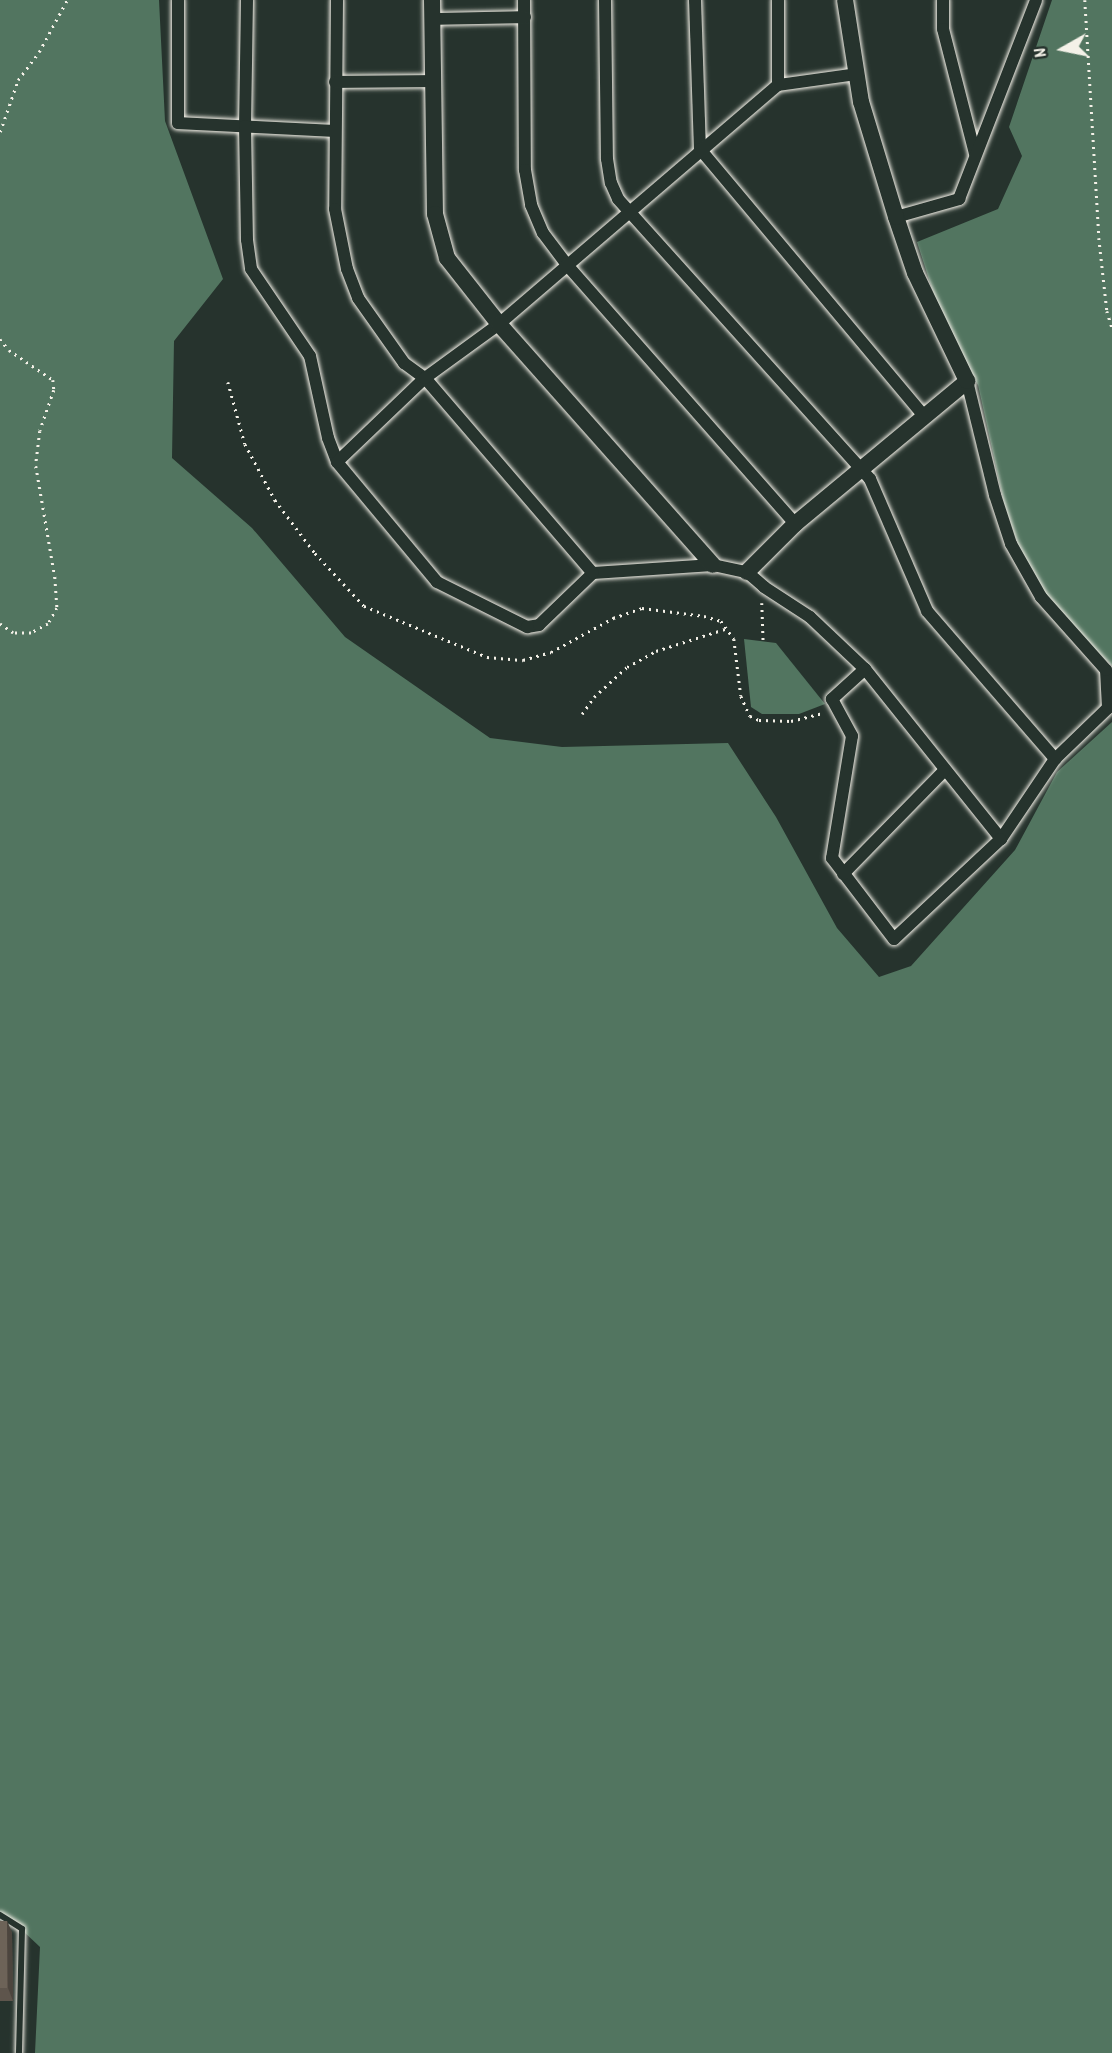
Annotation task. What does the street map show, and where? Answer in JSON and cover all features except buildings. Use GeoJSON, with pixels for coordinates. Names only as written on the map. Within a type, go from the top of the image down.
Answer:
{"type":"FeatureCollection","features":[{"type":"Feature","properties":{"kind":"street"},"geometry":{"type":"LineString","coordinates":[[178,0],[178,123],[334,131]]}},
{"type":"Feature","properties":{"kind":"street"},"geometry":{"type":"LineString","coordinates":[[247,0],[245,126],[247,240],[251,269],[310,356],[328,438],[337,462],[438,582],[527,628],[538,625],[593,573],[713,565],[747,572],[818,623],[866,669],[944,771],[1001,839]]}},
{"type":"Feature","properties":{"kind":"street"},"geometry":{"type":"LineString","coordinates":[[337,0],[335,209],[347,269],[358,298],[373,323],[404,363],[425,378],[593,573]]}},
{"type":"Feature","properties":{"kind":"street"},"geometry":{"type":"LineString","coordinates":[[432,0],[435,214],[440,240],[462,281],[713,565]]}},
{"type":"Feature","properties":{"kind":"street"},"geometry":{"type":"LineString","coordinates":[[524,0],[526,170],[531,205],[543,233],[567,265],[795,524]]}},
{"type":"Feature","properties":{"kind":"street"},"geometry":{"type":"LineString","coordinates":[[605,0],[607,159],[611,183],[629,213],[870,480],[927,611],[1055,759]]}},
{"type":"Feature","properties":{"kind":"street"},"geometry":{"type":"LineString","coordinates":[[695,0],[700,149],[923,415]]}},
{"type":"Feature","properties":{"kind":"street"},"geometry":{"type":"LineString","coordinates":[[778,0],[778,86]]}},
{"type":"Feature","properties":{"kind":"street"},"geometry":{"type":"LineString","coordinates":[[845,0],[861,102],[896,217],[915,273],[967,381],[995,495],[1011,544],[1041,597],[1106,670],[1108,708],[1055,759],[1001,839],[894,939],[832,858],[852,736],[832,699],[866,669]]}},
{"type":"Feature","properties":{"kind":"street"},"geometry":{"type":"LineString","coordinates":[[943,0],[943,29],[975,154]]}},
{"type":"Feature","properties":{"kind":"street"},"geometry":{"type":"LineString","coordinates":[[896,217],[959,199],[1035,0]]}},
{"type":"Feature","properties":{"kind":"street"},"geometry":{"type":"LineString","coordinates":[[432,19],[525,17]]}},
{"type":"Feature","properties":{"kind":"street"},"geometry":{"type":"LineString","coordinates":[[337,462],[425,378],[499,324],[700,149],[778,86],[857,74]]}},
{"type":"Feature","properties":{"kind":"street"},"geometry":{"type":"LineString","coordinates":[[335,82],[433,81]]}},
{"type":"Feature","properties":{"kind":"street"},"geometry":{"type":"LineString","coordinates":[[747,572],[795,524],[967,381]]}},
{"type":"Feature","properties":{"kind":"street"},"geometry":{"type":"LineString","coordinates":[[843,874],[944,771]]}},
{"type":"Feature","properties":{"kind":"lane"},"geometry":{"type":"LineString","coordinates":[[0,1915],[22,1929],[19,2053]]}},
{"type":"Feature","properties":{"kind":"path"},"geometry":{"type":"LineString","coordinates":[[0,132],[18,80],[39,52],[67,0]]}},
{"type":"Feature","properties":{"kind":"path"},"geometry":{"type":"LineString","coordinates":[[1085,0],[1099,239],[1107,311],[1112,327]]}},
{"type":"Feature","properties":{"kind":"path"},"geometry":{"type":"LineString","coordinates":[[0,339],[9,350],[53,380],[54,390],[40,431],[36,466],[55,577],[57,608],[48,624],[31,633],[13,633],[0,624]]}},
{"type":"Feature","properties":{"kind":"path"},"geometry":{"type":"LineString","coordinates":[[761,618],[763,642]]}},
{"type":"Feature","properties":{"kind":"path"},"geometry":{"type":"LineString","coordinates":[[582,715],[594,697],[627,667],[656,650],[729,628],[734,639],[741,696],[750,716],[758,720],[791,721],[837,709]]}},
{"type":"Feature","properties":{"kind":"green space"},"geometry":{"type":"Polygon","coordinates":[[[0,0],[159,0],[165,121],[223,279],[174,341],[172,458],[252,528],[345,637],[490,738],[562,747],[728,743],[776,817],[837,928],[879,977],[911,966],[1015,850],[1057,772],[1112,722],[1112,2053],[35,2053],[40,1947],[6,1915],[0,1914],[0,0]]]}},
{"type":"Feature","properties":{"kind":"green space"},"geometry":{"type":"Polygon","coordinates":[[[1052,0],[1112,0],[1112,666],[1046,600],[1021,553],[1004,503],[978,385],[947,336],[917,242],[998,209],[1022,156],[1009,127],[1052,0]]]}},
{"type":"Feature","properties":{"kind":"green space"},"geometry":{"type":"Polygon","coordinates":[[[744,639],[776,643],[825,704],[799,714],[762,714],[751,707],[744,639]]]}}]}
